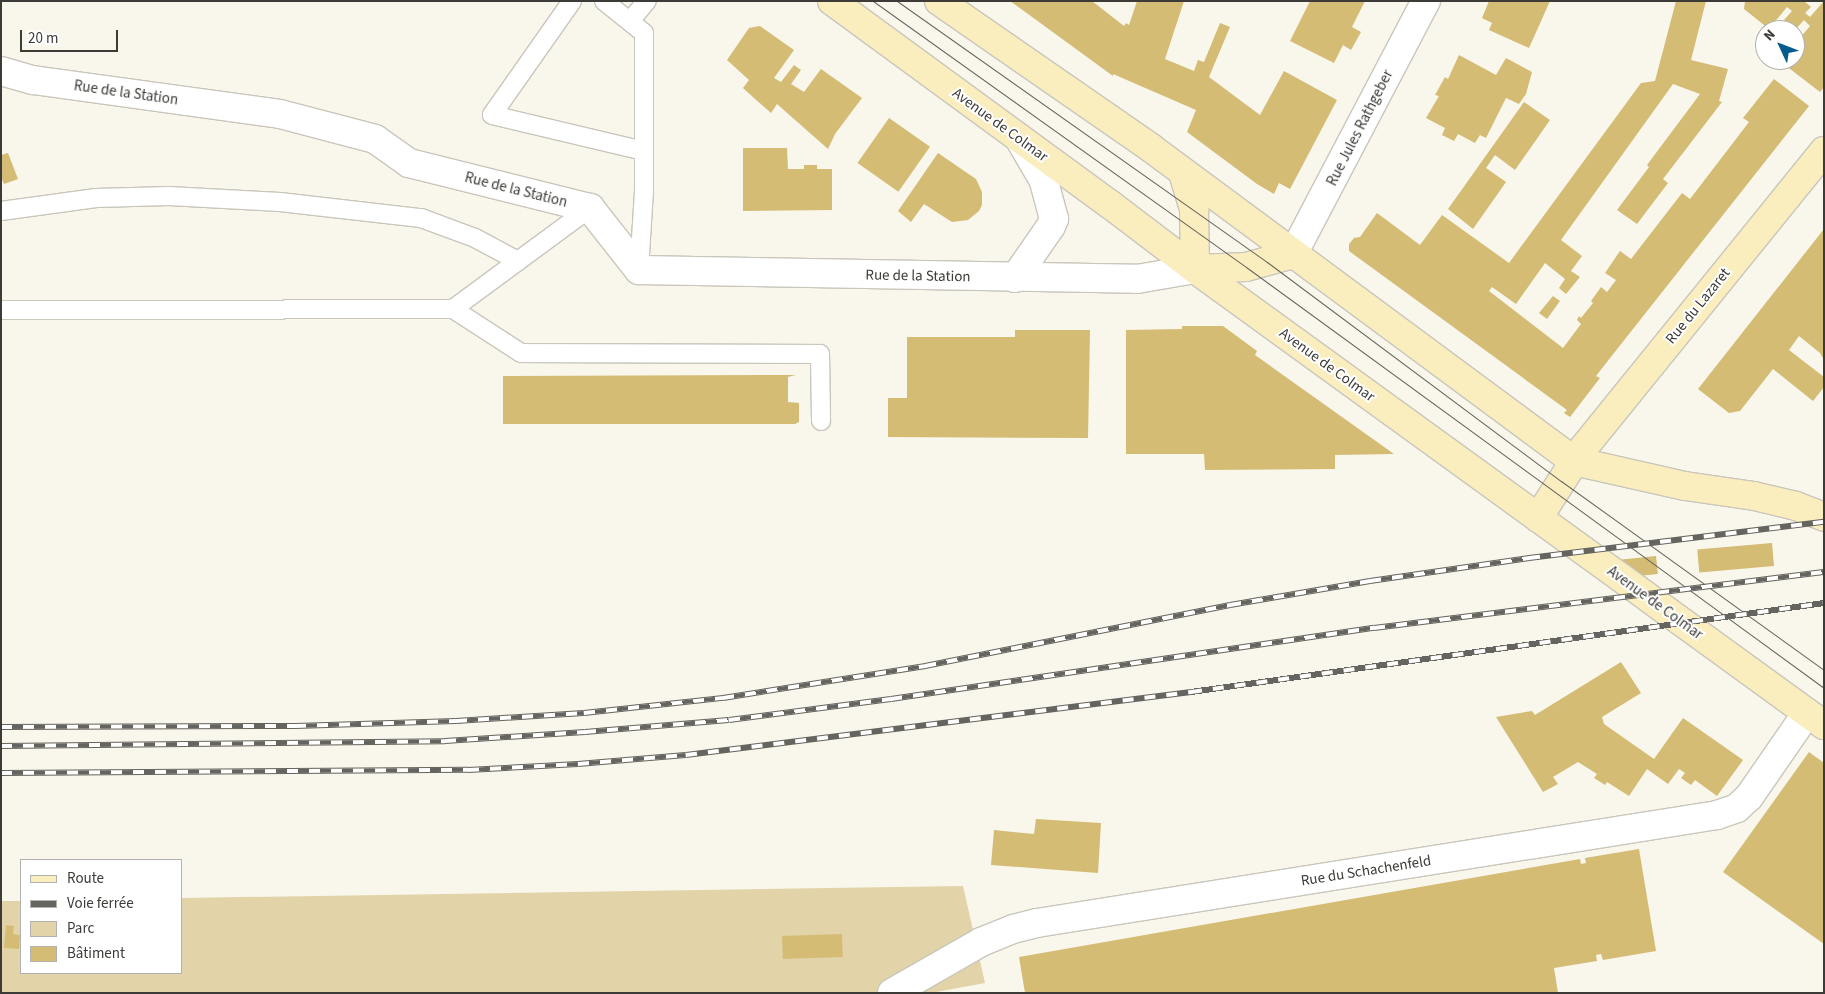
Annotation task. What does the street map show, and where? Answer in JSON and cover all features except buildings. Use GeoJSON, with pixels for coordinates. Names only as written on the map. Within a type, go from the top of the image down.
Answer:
{"type":"FeatureCollection","features":[{"type":"Feature","properties":{"kind":"main road","name":"Avenue de Colmar"},"geometry":{"type":"LineString","coordinates":[[832,1],[1020,140],[1111,204],[1194,269],[1816,719]]}},
{"type":"Feature","properties":{"kind":"main road"},"geometry":{"type":"LineString","coordinates":[[939,1],[1183,173],[1574,461],[1685,486],[1754,496],[1796,506],[1824,517]]}},
{"type":"Feature","properties":{"kind":"main road","name":"Rue du Lazaret"},"geometry":{"type":"LineString","coordinates":[[1538,518],[1574,461],[1824,151]]}},
{"type":"Feature","properties":{"kind":"main road"},"geometry":{"type":"LineString","coordinates":[[1183,173],[1194,210],[1194,269],[1246,267],[1293,254]]}},
{"type":"Feature","properties":{"kind":"street","name":"Rue Jules Rathgeber"},"geometry":{"type":"LineString","coordinates":[[1293,254],[1426,1]]}},
{"type":"Feature","properties":{"kind":"street","name":"Rue de la Station"},"geometry":{"type":"LineString","coordinates":[[1,71],[33,80],[280,114],[375,139],[409,163],[590,208]]}},
{"type":"Feature","properties":{"kind":"street"},"geometry":{"type":"LineString","coordinates":[[1015,278],[1052,226],[1054,219],[1044,182],[1020,140]]}},
{"type":"Feature","properties":{"kind":"street"},"geometry":{"type":"LineString","coordinates":[[590,208],[638,270]]}},
{"type":"Feature","properties":{"kind":"street","name":"Rue de la Station"},"geometry":{"type":"LineString","coordinates":[[638,270],[1015,278],[1137,278],[1194,269]]}},
{"type":"Feature","properties":{"kind":"street","name":"Rue du Schachenfeld"},"geometry":{"type":"LineString","coordinates":[[892,993],[981,942],[1013,929],[1037,923],[1717,815],[1737,808],[1749,797],[1816,719]]}},
{"type":"Feature","properties":{"kind":"lane"},"geometry":{"type":"LineString","coordinates":[[572,1],[492,115],[644,151]]}},
{"type":"Feature","properties":{"kind":"lane"},"geometry":{"type":"LineString","coordinates":[[604,1],[644,33],[644,191],[638,270]]}},
{"type":"Feature","properties":{"kind":"lane"},"geometry":{"type":"LineString","coordinates":[[630,21],[647,1]]}},
{"type":"Feature","properties":{"kind":"lane"},"geometry":{"type":"LineString","coordinates":[[1,211],[96,198],[169,196],[280,202],[421,218],[475,238],[518,261]]}},
{"type":"Feature","properties":{"kind":"lane"},"geometry":{"type":"LineString","coordinates":[[453,309],[590,208]]}},
{"type":"Feature","properties":{"kind":"lane"},"geometry":{"type":"LineString","coordinates":[[1,310],[453,309],[521,353],[820,354],[821,421]]}},
{"type":"Feature","properties":{"kind":"green space"},"geometry":{"type":"Polygon","coordinates":[[[963,886],[985,983],[931,993],[1,993],[1,901],[20,901],[20,974],[182,974],[182,898],[963,886]]]}},
{"type":"Feature","properties":{"kind":"tram line"},"geometry":{"type":"LineString","coordinates":[[873,1],[1246,267],[1824,688]]}},
{"type":"Feature","properties":{"kind":"tram line"},"geometry":{"type":"LineString","coordinates":[[897,1],[1267,262],[1561,481],[1824,670]]}},
{"type":"Feature","properties":{"kind":"railway"},"geometry":{"type":"LineString","coordinates":[[1,727],[295,726],[456,721],[584,713],[723,698],[925,666],[1230,605],[1370,581],[1529,558],[1824,522]]}},
{"type":"Feature","properties":{"kind":"railway"},"geometry":{"type":"LineString","coordinates":[[1,746],[445,741],[729,720],[891,699],[1374,628],[1824,572]]}},
{"type":"Feature","properties":{"kind":"railway"},"geometry":{"type":"LineString","coordinates":[[1,773],[468,770],[578,764],[686,755],[1191,692],[1824,603]]}}]}
